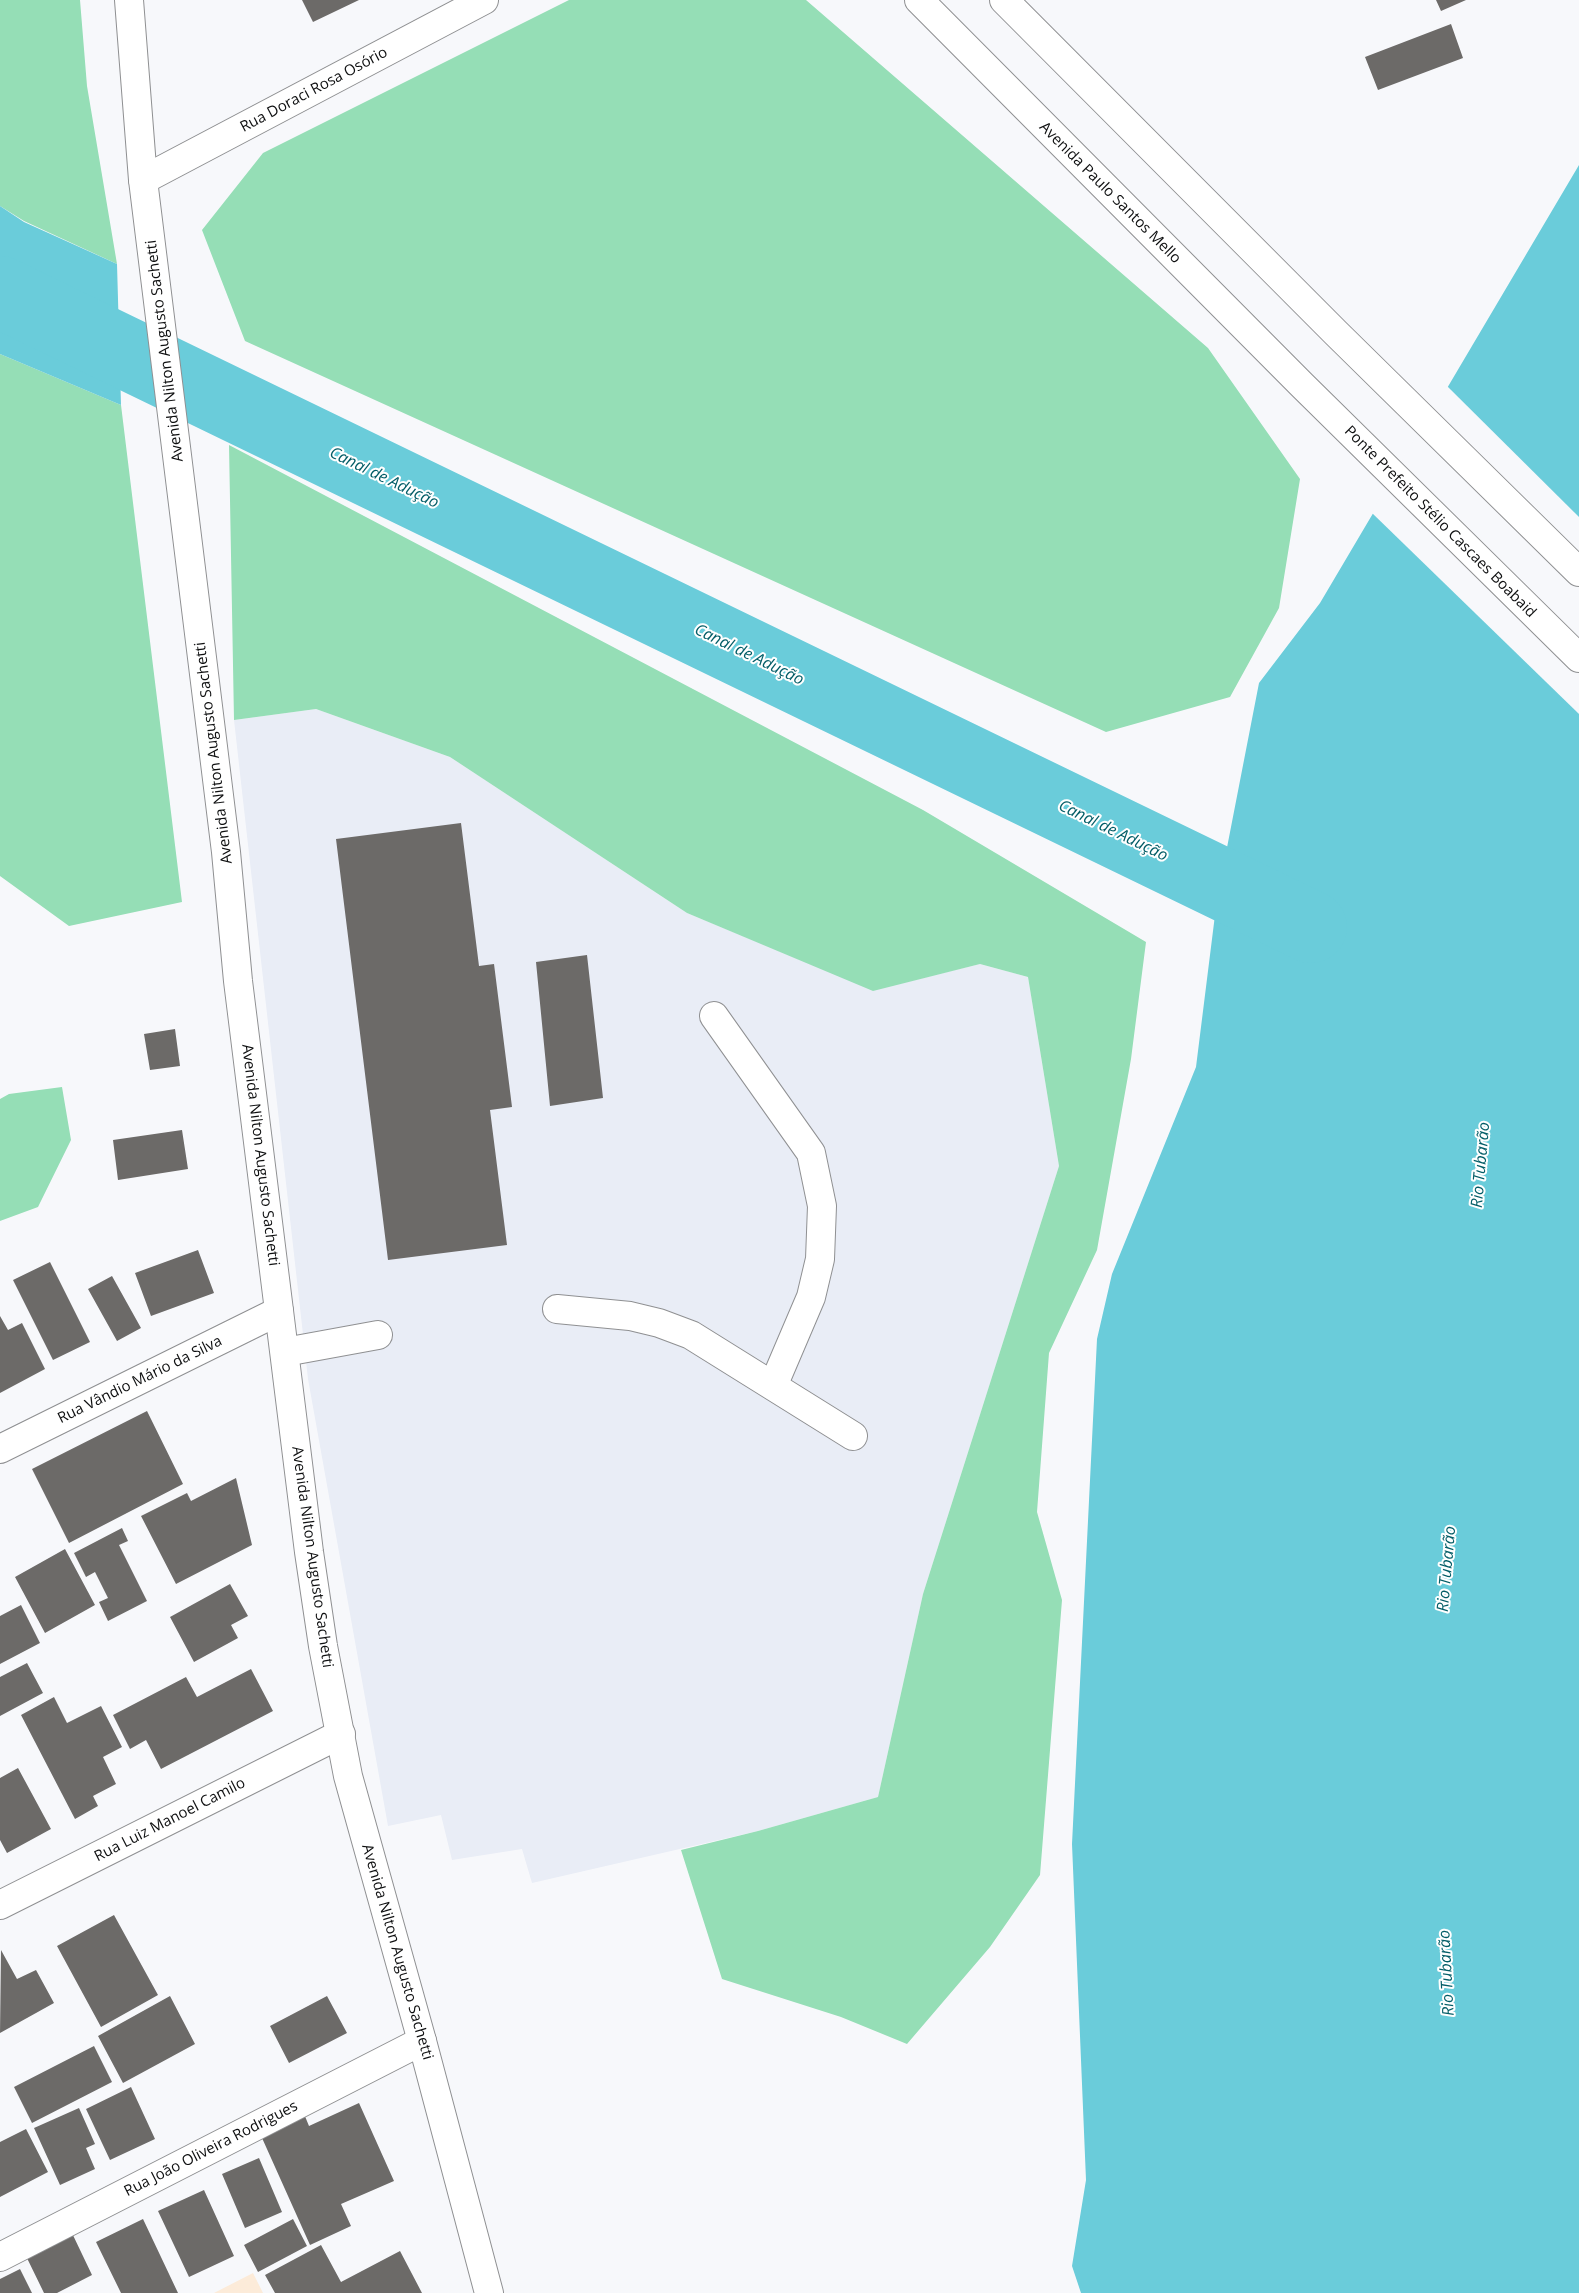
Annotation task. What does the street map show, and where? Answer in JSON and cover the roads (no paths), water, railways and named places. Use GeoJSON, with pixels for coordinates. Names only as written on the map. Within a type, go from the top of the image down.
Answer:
{"type":"FeatureCollection","features":[{"type":"Feature","properties":{"kind":"main road","name":"Avenida Nilton Augusto Sachetti"},"geometry":{"type":"LineString","coordinates":[[129,0],[143,180],[226,852],[238,981],[323,1646],[348,1776],[422,2040],[489,2293]]}},
{"type":"Feature","properties":{"kind":"main road","name":"Rua Doraci Rosa Osório"},"geometry":{"type":"LineString","coordinates":[[143,180],[484,0]]}},
{"type":"Feature","properties":{"kind":"main road","name":"Avenida Paulo Santos Mello"},"geometry":{"type":"LineString","coordinates":[[919,0],[1302,385]]}},
{"type":"Feature","properties":{"kind":"main road"},"geometry":{"type":"LineString","coordinates":[[1004,0],[1336,333],[1579,572]]}},
{"type":"Feature","properties":{"kind":"main road","name":"Ponte Prefeito Stélio Cascaes Boabaid"},"geometry":{"type":"LineString","coordinates":[[1302,385],[1579,658]]}},
{"type":"Feature","properties":{"kind":"main road"},"geometry":{"type":"LineString","coordinates":[[714,1016],[811,1153],[822,1206],[820,1259],[811,1297],[773,1386]]}},
{"type":"Feature","properties":{"kind":"main road"},"geometry":{"type":"LineString","coordinates":[[557,1309],[630,1316],[691,1335],[852,1436]]}},
{"type":"Feature","properties":{"kind":"main road","name":"Rua Vândio Mário da Silva"},"geometry":{"type":"LineString","coordinates":[[0,1449],[279,1310]]}},
{"type":"Feature","properties":{"kind":"main road"},"geometry":{"type":"LineString","coordinates":[[286,1352],[378,1335]]}},
{"type":"Feature","properties":{"kind":"main road","name":"Rua Luiz Manoel Camilo"},"geometry":{"type":"LineString","coordinates":[[0,1905],[341,1734]]}},
{"type":"Feature","properties":{"kind":"main road","name":"Rua João Oliveira Rodrigues"},"geometry":{"type":"LineString","coordinates":[[0,2257],[422,2040]]}},
{"type":"Feature","properties":{"kind":"water","name":"Rio Tubarão"},"geometry":{"type":"Polygon","coordinates":[[[1579,165],[1579,2293],[1081,2293],[1072,2266],[1086,2180],[1072,1844],[1097,1339],[1112,1274],[1196,1067],[1217,899],[1259,683],[1320,603],[1579,165]]]}},
{"type":"Feature","properties":{"kind":"water"},"geometry":{"type":"Polygon","coordinates":[[[0,206],[24,222],[117,264],[121,405],[0,354],[0,206]]]}},
{"type":"Feature","properties":{"kind":"waterway","name":"Canal de Adução"},"geometry":{"type":"LineString","coordinates":[[0,292],[1311,927]]}}]}
